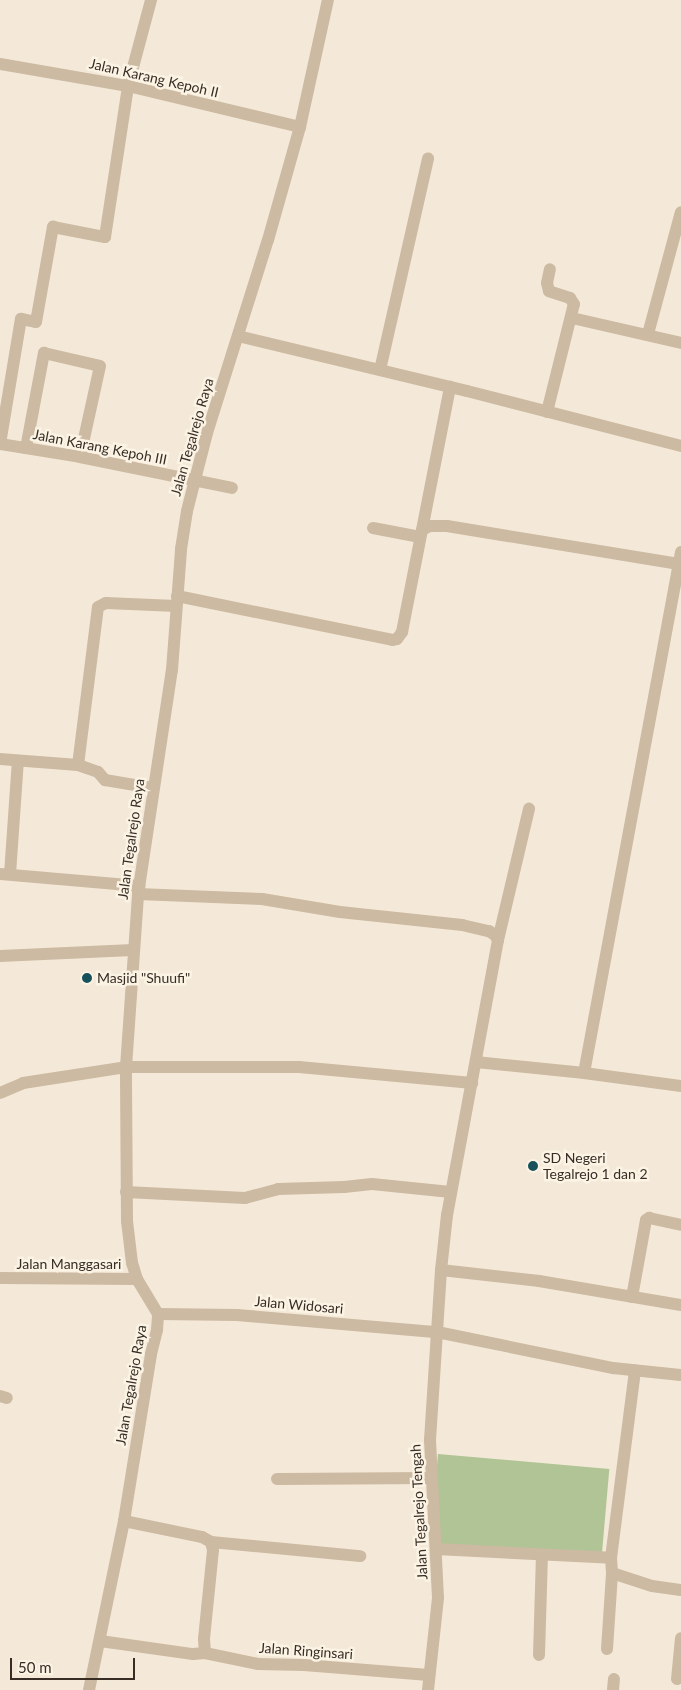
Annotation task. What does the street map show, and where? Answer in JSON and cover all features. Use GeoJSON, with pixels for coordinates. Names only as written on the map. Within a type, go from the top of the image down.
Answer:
{"type":"FeatureCollection","features":[{"type":"Feature","properties":{"kind":"street"},"geometry":{"type":"LineString","coordinates":[[0,444],[21,319],[36,322],[53,227],[105,237],[128,86],[151,0]]}},
{"type":"Feature","properties":{"kind":"street","name":"Jalan Tegalrejo Raya"},"geometry":{"type":"LineString","coordinates":[[89,1690],[124,1521],[158,1314],[137,1279],[132,1263],[126,1192],[126,1066],[138,890],[172,670],[181,549],[194,481],[300,127],[328,0]]}},
{"type":"Feature","properties":{"kind":"street","name":"Jalan Karang Kepoh II"},"geometry":{"type":"LineString","coordinates":[[0,64],[128,86],[300,127]]}},
{"type":"Feature","properties":{"kind":"street"},"geometry":{"type":"LineString","coordinates":[[380,370],[428,158]]}},
{"type":"Feature","properties":{"kind":"street"},"geometry":{"type":"LineString","coordinates":[[648,334],[681,212]]}},
{"type":"Feature","properties":{"kind":"street"},"geometry":{"type":"LineString","coordinates":[[547,412],[572,318],[573,300],[549,291],[547,287],[550,269]]}},
{"type":"Feature","properties":{"kind":"street"},"geometry":{"type":"LineString","coordinates":[[572,318],[681,343]]}},
{"type":"Feature","properties":{"kind":"street"},"geometry":{"type":"LineString","coordinates":[[238,336],[450,387],[681,446]]}},
{"type":"Feature","properties":{"kind":"street"},"geometry":{"type":"LineString","coordinates":[[26,448],[44,353],[100,366],[80,457]]}},
{"type":"Feature","properties":{"kind":"street"},"geometry":{"type":"LineString","coordinates":[[78,765],[98,607],[106,603],[177,601],[393,640],[398,639],[402,632],[450,387]]}},
{"type":"Feature","properties":{"kind":"street","name":"Jalan Karang Kepoh III"},"geometry":{"type":"LineString","coordinates":[[0,444],[80,457],[232,488]]}},
{"type":"Feature","properties":{"kind":"street"},"geometry":{"type":"LineString","coordinates":[[374,528],[421,534],[437,525],[680,558],[584,1073]]}},
{"type":"Feature","properties":{"kind":"street"},"geometry":{"type":"LineString","coordinates":[[0,759],[78,765],[98,772],[105,780],[153,788]]}},
{"type":"Feature","properties":{"kind":"street"},"geometry":{"type":"LineString","coordinates":[[18,761],[5,874],[138,890],[262,899],[340,912],[462,925],[489,931],[498,940]]}},
{"type":"Feature","properties":{"kind":"street","name":"Jalan Tegalrejo Tengah"},"geometry":{"type":"LineString","coordinates":[[428,1690],[438,1598],[431,1478],[426,1331],[441,1270],[451,1192],[498,940],[529,809]]}},
{"type":"Feature","properties":{"kind":"street"},"geometry":{"type":"LineString","coordinates":[[0,956],[133,950]]}},
{"type":"Feature","properties":{"kind":"street"},"geometry":{"type":"LineString","coordinates":[[476,1062],[584,1073],[681,1086]]}},
{"type":"Feature","properties":{"kind":"street"},"geometry":{"type":"LineString","coordinates":[[0,1093],[23,1083],[126,1066],[299,1067],[472,1083]]}},
{"type":"Feature","properties":{"kind":"street"},"geometry":{"type":"LineString","coordinates":[[126,1192],[245,1198],[278,1188],[344,1188],[372,1184],[451,1192]]}},
{"type":"Feature","properties":{"kind":"street"},"geometry":{"type":"LineString","coordinates":[[632,1297],[646,1220],[648,1218],[681,1225]]}},
{"type":"Feature","properties":{"kind":"street"},"geometry":{"type":"LineString","coordinates":[[441,1270],[539,1281],[681,1305]]}},
{"type":"Feature","properties":{"kind":"street","name":"Jalan Manggasari"},"geometry":{"type":"LineString","coordinates":[[0,1278],[137,1279]]}},
{"type":"Feature","properties":{"kind":"street","name":"Jalan Widosari"},"geometry":{"type":"LineString","coordinates":[[158,1314],[237,1315],[426,1331],[635,1371],[681,1375]]}},
{"type":"Feature","properties":{"kind":"street"},"geometry":{"type":"LineString","coordinates":[[608,1650],[611,1558],[635,1371]]}},
{"type":"Feature","properties":{"kind":"street"},"geometry":{"type":"LineString","coordinates":[[277,1479],[431,1478]]}},
{"type":"Feature","properties":{"kind":"street"},"geometry":{"type":"LineString","coordinates":[[124,1521],[202,1537],[211,1542],[360,1556]]}},
{"type":"Feature","properties":{"kind":"street"},"geometry":{"type":"LineString","coordinates":[[205,1653],[204,1639],[213,1550],[211,1542]]}},
{"type":"Feature","properties":{"kind":"street"},"geometry":{"type":"LineString","coordinates":[[436,1549],[611,1558]]}},
{"type":"Feature","properties":{"kind":"street"},"geometry":{"type":"LineString","coordinates":[[539,1655],[542,1554]]}},
{"type":"Feature","properties":{"kind":"street"},"geometry":{"type":"LineString","coordinates":[[612,1573],[652,1586],[681,1590]]}},
{"type":"Feature","properties":{"kind":"street"},"geometry":{"type":"LineString","coordinates":[[678,1679],[681,1638]]}},
{"type":"Feature","properties":{"kind":"street","name":"Jalan Ringinsari"},"geometry":{"type":"LineString","coordinates":[[100,1641],[193,1654],[205,1653],[258,1664],[304,1665],[429,1675]]}},
{"type":"Feature","properties":{"kind":"green space"},"geometry":{"type":"Polygon","coordinates":[[[438,1454],[609,1469],[602,1559],[430,1544],[438,1454]]]}},
{"type":"Feature","properties":{"kind":"place","name":"Masjid \"Shuufi\""},"geometry":{"type":"Point","coordinates":[87,978]}},
{"type":"Feature","properties":{"kind":"place","name":"SD Negeri Tegalrejo 1 dan 2"},"geometry":{"type":"Point","coordinates":[533,1166]}}]}
